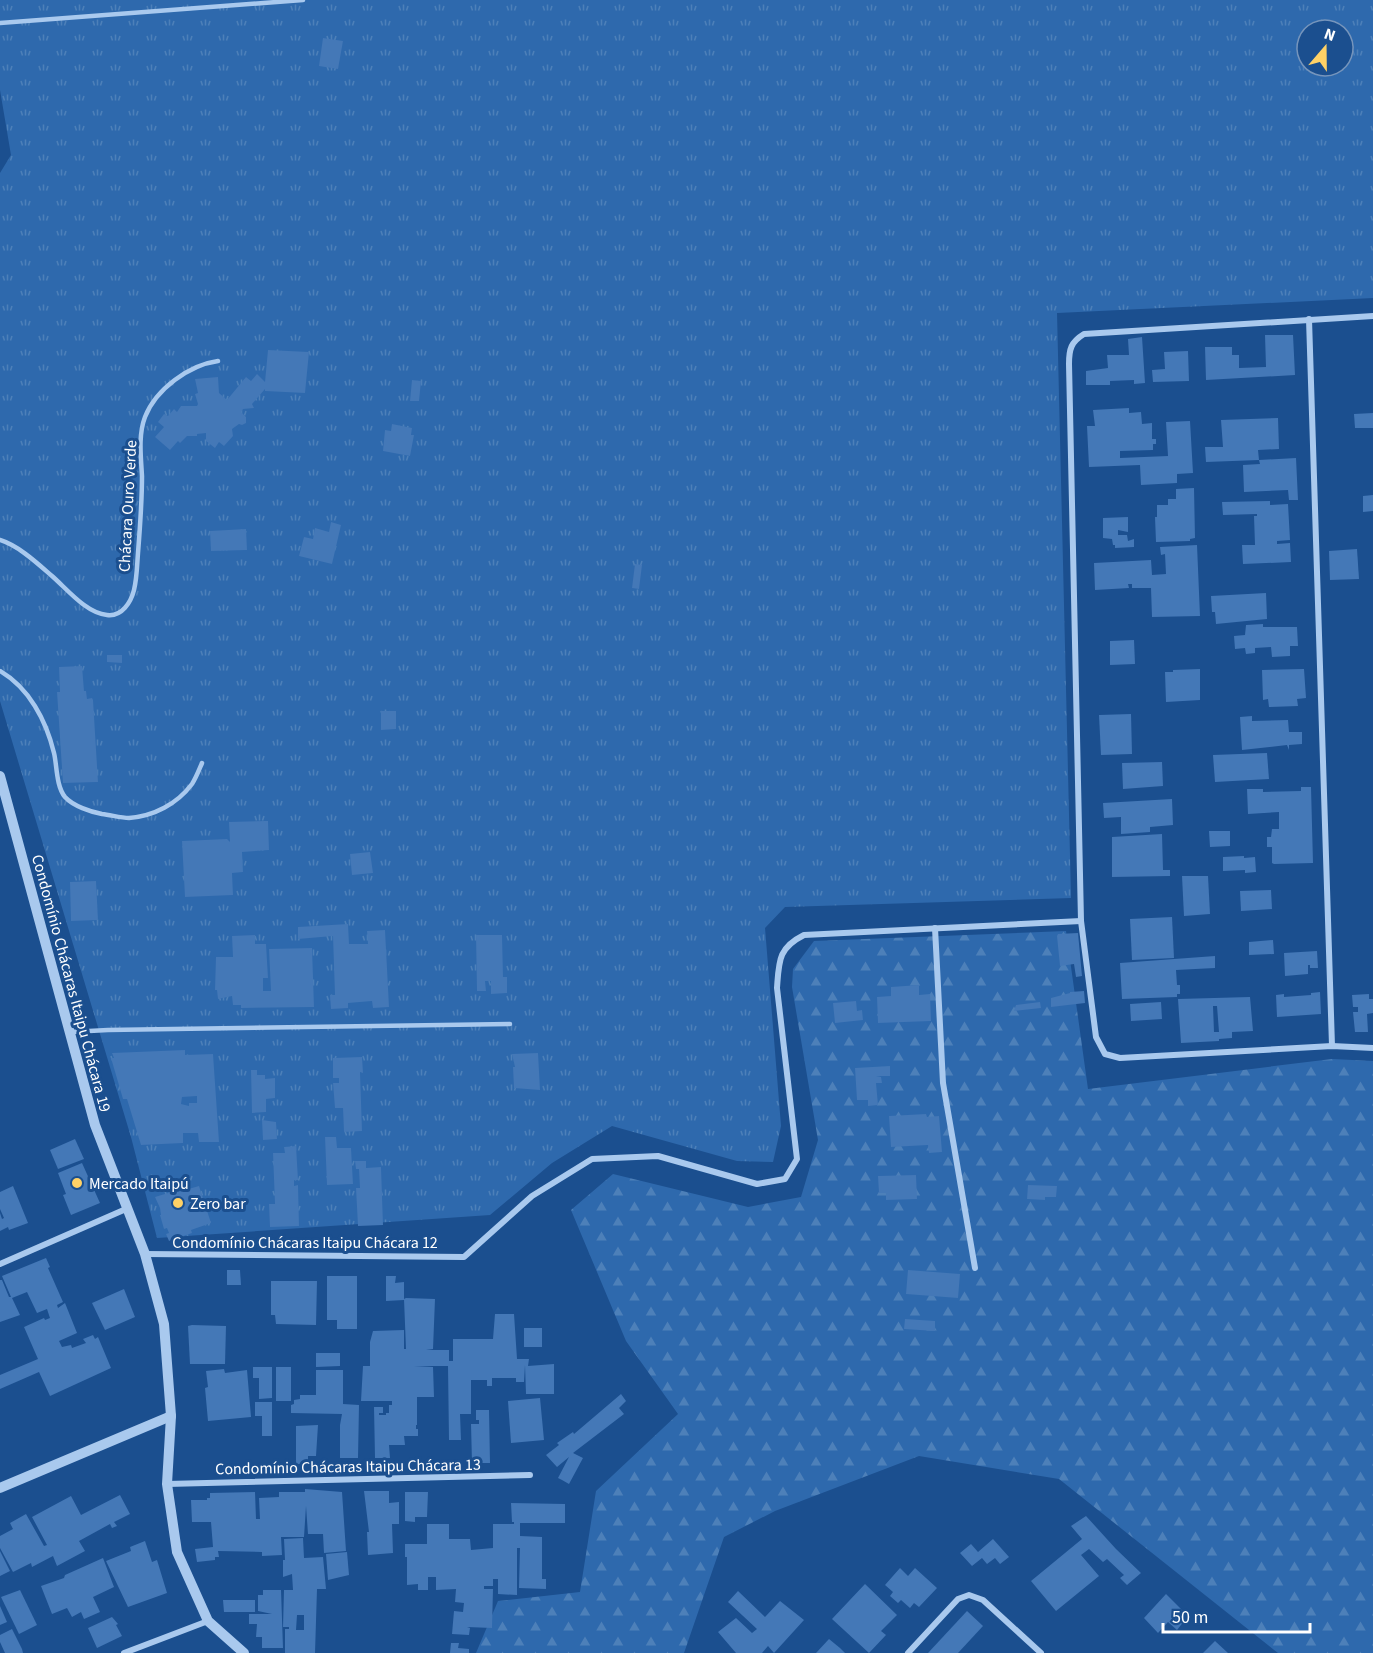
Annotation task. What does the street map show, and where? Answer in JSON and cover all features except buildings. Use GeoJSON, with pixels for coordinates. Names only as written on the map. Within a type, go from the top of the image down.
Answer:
{"type":"FeatureCollection","features":[{"type":"Feature","properties":{"kind":"street"},"geometry":{"type":"LineString","coordinates":[[1373,315],[1084,334],[1075,339],[1069,349],[1081,921],[1096,1037],[1105,1054],[1120,1058],[1332,1046],[1373,1048]]}},
{"type":"Feature","properties":{"kind":"street"},"geometry":{"type":"LineString","coordinates":[[1309,319],[1332,1046]]}},
{"type":"Feature","properties":{"kind":"street","name":"Condomínio Chácaras Itaipu Chácara 19"},"geometry":{"type":"LineString","coordinates":[[0,776],[95,1125],[145,1254],[164,1324],[171,1416],[167,1484],[177,1552],[208,1621]]}},
{"type":"Feature","properties":{"kind":"street"},"geometry":{"type":"LineString","coordinates":[[975,1268],[943,1083],[935,928],[1081,921]]}},
{"type":"Feature","properties":{"kind":"street","name":"Condomínio Chácaras Itaipu Chácara 12"},"geometry":{"type":"LineString","coordinates":[[145,1254],[464,1257],[532,1196],[592,1160],[658,1156],[758,1184],[785,1179],[797,1159],[777,988],[779,961],[789,942],[804,935],[935,928]]}},
{"type":"Feature","properties":{"kind":"street"},"geometry":{"type":"LineString","coordinates":[[0,1264],[126,1209]]}},
{"type":"Feature","properties":{"kind":"street"},"geometry":{"type":"LineString","coordinates":[[0,1488],[171,1416]]}},
{"type":"Feature","properties":{"kind":"street","name":"Condomínio Chácaras Itaipu Chácara 13"},"geometry":{"type":"LineString","coordinates":[[167,1484],[530,1474]]}},
{"type":"Feature","properties":{"kind":"street"},"geometry":{"type":"LineString","coordinates":[[908,1653],[958,1599],[969,1595],[983,1600],[1041,1653]]}},
{"type":"Feature","properties":{"kind":"street"},"geometry":{"type":"LineString","coordinates":[[124,1653],[208,1621],[244,1653]]}},
{"type":"Feature","properties":{"kind":"lane"},"geometry":{"type":"LineString","coordinates":[[0,23],[303,0]]}},
{"type":"Feature","properties":{"kind":"lane","name":"Chácara Ouro Verde"},"geometry":{"type":"LineString","coordinates":[[0,540],[29,557],[75,598],[98,612],[113,615],[122,612],[134,591],[141,516],[141,441],[145,418],[156,399],[188,371],[204,363],[218,361]]}},
{"type":"Feature","properties":{"kind":"lane"},"geometry":{"type":"LineString","coordinates":[[0,671],[14,679],[38,711],[54,751],[64,796],[76,805],[96,813],[128,818],[155,813],[175,801],[192,783],[202,763]]}},
{"type":"Feature","properties":{"kind":"lane"},"geometry":{"type":"LineString","coordinates":[[70,1032],[510,1024]]}},
{"type":"Feature","properties":{"kind":"green space"},"geometry":{"type":"Polygon","coordinates":[[[0,0],[1373,0],[1373,298],[1057,313],[1071,898],[785,907],[765,928],[781,1126],[773,1162],[737,1161],[612,1126],[552,1163],[490,1215],[157,1238],[131,1137],[0,701],[0,173],[11,155],[0,90],[0,0]]]}},
{"type":"Feature","properties":{"kind":"green space"},"geometry":{"type":"Polygon","coordinates":[[[1066,931],[1088,1089],[1332,1059],[1373,1061],[1373,1653],[1278,1653],[1059,1479],[919,1456],[775,1511],[724,1537],[684,1653],[476,1653],[498,1601],[580,1592],[596,1491],[678,1414],[626,1341],[571,1210],[613,1174],[748,1207],[801,1197],[818,1140],[792,987],[793,969],[814,941],[1066,931]]]}},
{"type":"Feature","properties":{"kind":"place","name":"Mercado Itaipú"},"geometry":{"type":"Point","coordinates":[77,1183]}},
{"type":"Feature","properties":{"kind":"place","name":"Zero bar"},"geometry":{"type":"Point","coordinates":[178,1203]}}]}
